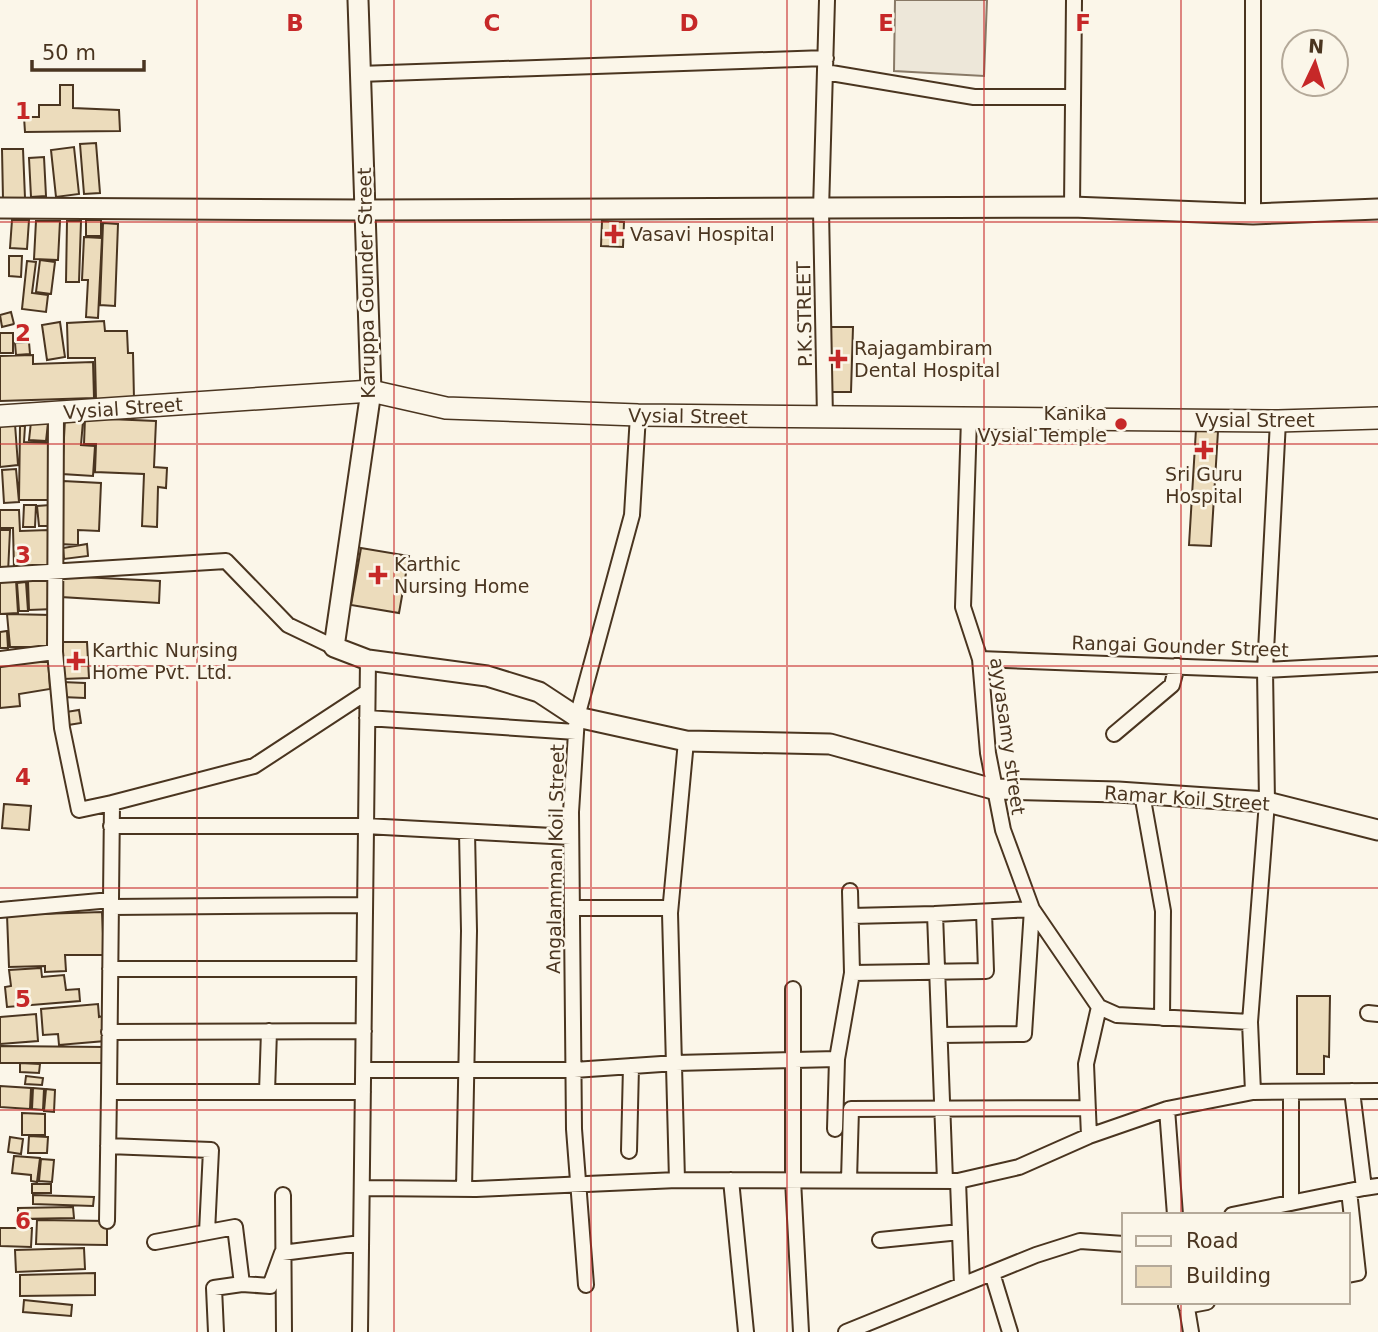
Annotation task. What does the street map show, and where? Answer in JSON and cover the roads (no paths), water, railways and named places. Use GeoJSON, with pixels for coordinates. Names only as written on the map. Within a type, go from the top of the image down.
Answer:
{"type":"FeatureCollection","features":[{"type":"Feature","properties":{"kind":"main road","name":"Vysial Street"},"geometry":{"type":"LineString","coordinates":[[0,416],[371,391],[446,408],[638,415],[1278,421],[1378,418]]}},
{"type":"Feature","properties":{"kind":"street","name":"Karuppa Gounder Street"},"geometry":{"type":"LineString","coordinates":[[334,647],[371,391],[358,0]]}},
{"type":"Feature","properties":{"kind":"street","name":"P.K.STREET"},"geometry":{"type":"LineString","coordinates":[[825,418],[821,210],[827,0]]}},
{"type":"Feature","properties":{"kind":"street"},"geometry":{"type":"LineString","coordinates":[[1072,206],[1074,0]]}},
{"type":"Feature","properties":{"kind":"street"},"geometry":{"type":"LineString","coordinates":[[1253,0],[1253,214]]}},
{"type":"Feature","properties":{"kind":"street"},"geometry":{"type":"LineString","coordinates":[[359,74],[825,65],[974,97],[1073,97]]}},
{"type":"Feature","properties":{"kind":"street"},"geometry":{"type":"LineString","coordinates":[[0,208],[821,210],[1072,206],[1253,214],[1378,209]]}},
{"type":"Feature","properties":{"kind":"street"},"geometry":{"type":"LineString","coordinates":[[56,413],[55,652],[62,728],[79,810],[254,766],[368,692]]}},
{"type":"Feature","properties":{"kind":"street","name":"Angalamman Koil Street"},"geometry":{"type":"LineString","coordinates":[[586,1285],[576,1185],[574,1070],[571,838],[577,724],[632,515],[638,415]]}},
{"type":"Feature","properties":{"kind":"street","name":"ayyasamy street"},"geometry":{"type":"LineString","coordinates":[[969,419],[963,607],[980,659],[993,789],[1003,830],[1032,909],[1099,1007]]}},
{"type":"Feature","properties":{"kind":"street"},"geometry":{"type":"LineString","coordinates":[[1252,1092],[1250,1022],[1267,802],[1265,670],[1278,421]]}},
{"type":"Feature","properties":{"kind":"street"},"geometry":{"type":"LineString","coordinates":[[0,575],[226,561],[288,625],[334,647],[368,660],[487,676],[539,692],[577,724]]}},
{"type":"Feature","properties":{"kind":"street"},"geometry":{"type":"LineString","coordinates":[[0,659],[55,652]]}},
{"type":"Feature","properties":{"kind":"street","name":"Rangai Gounder Street"},"geometry":{"type":"LineString","coordinates":[[980,659],[1265,670],[1378,664]]}},
{"type":"Feature","properties":{"kind":"street"},"geometry":{"type":"LineString","coordinates":[[360,1332],[368,660]]}},
{"type":"Feature","properties":{"kind":"street"},"geometry":{"type":"LineString","coordinates":[[1114,734],[1172,685],[1177,666]]}},
{"type":"Feature","properties":{"kind":"street"},"geometry":{"type":"LineString","coordinates":[[367,718],[577,724]]}},
{"type":"Feature","properties":{"kind":"street","name":"Ramar Koil Street"},"geometry":{"type":"LineString","coordinates":[[577,724],[686,741],[830,744],[993,789],[1267,802],[1378,830]]}},
{"type":"Feature","properties":{"kind":"street"},"geometry":{"type":"LineString","coordinates":[[677,1180],[670,908],[686,741]]}},
{"type":"Feature","properties":{"kind":"street"},"geometry":{"type":"LineString","coordinates":[[1142,794],[1163,911],[1162,1018]]}},
{"type":"Feature","properties":{"kind":"street"},"geometry":{"type":"LineString","coordinates":[[107,1221],[111,803]]}},
{"type":"Feature","properties":{"kind":"street"},"geometry":{"type":"LineString","coordinates":[[111,826],[366,826],[571,838]]}},
{"type":"Feature","properties":{"kind":"street"},"geometry":{"type":"LineString","coordinates":[[464,1189],[467,832]]}},
{"type":"Feature","properties":{"kind":"street"},"geometry":{"type":"LineString","coordinates":[[835,1129],[837,1059],[852,973],[850,891]]}},
{"type":"Feature","properties":{"kind":"street"},"geometry":{"type":"LineString","coordinates":[[0,910],[111,904],[365,905]]}},
{"type":"Feature","properties":{"kind":"street"},"geometry":{"type":"LineString","coordinates":[[572,908],[670,908]]}},
{"type":"Feature","properties":{"kind":"street"},"geometry":{"type":"LineString","coordinates":[[851,916],[1032,909],[1024,1034],[940,1035]]}},
{"type":"Feature","properties":{"kind":"street"},"geometry":{"type":"LineString","coordinates":[[852,973],[986,971],[984,912]]}},
{"type":"Feature","properties":{"kind":"street"},"geometry":{"type":"LineString","coordinates":[[935,914],[942,1109],[960,1232],[962,1285]]}},
{"type":"Feature","properties":{"kind":"street"},"geometry":{"type":"LineString","coordinates":[[110,969],[364,969]]}},
{"type":"Feature","properties":{"kind":"street"},"geometry":{"type":"LineString","coordinates":[[793,989],[793,1180],[801,1332]]}},
{"type":"Feature","properties":{"kind":"street"},"geometry":{"type":"LineString","coordinates":[[1089,1136],[1086,1064],[1099,1007],[1117,1015],[1250,1022]]}},
{"type":"Feature","properties":{"kind":"street"},"geometry":{"type":"LineString","coordinates":[[267,1092],[269,1031]]}},
{"type":"Feature","properties":{"kind":"street"},"geometry":{"type":"LineString","coordinates":[[109,1032],[364,1031]]}},
{"type":"Feature","properties":{"kind":"street"},"geometry":{"type":"LineString","coordinates":[[363,1070],[574,1070],[676,1063],[837,1059]]}},
{"type":"Feature","properties":{"kind":"street"},"geometry":{"type":"LineString","coordinates":[[629,1151],[631,1066]]}},
{"type":"Feature","properties":{"kind":"street"},"geometry":{"type":"LineString","coordinates":[[1242,1213],[1371,1187],[1352,1091]]}},
{"type":"Feature","properties":{"kind":"street"},"geometry":{"type":"LineString","coordinates":[[362,1188],[464,1189],[677,1180],[952,1181],[1019,1167],[1089,1136],[1167,1110],[1252,1092],[1378,1091]]}},
{"type":"Feature","properties":{"kind":"street"},"geometry":{"type":"LineString","coordinates":[[109,1092],[363,1093]]}},
{"type":"Feature","properties":{"kind":"street"},"geometry":{"type":"LineString","coordinates":[[1291,1092],[1291,1203]]}},
{"type":"Feature","properties":{"kind":"street"},"geometry":{"type":"LineString","coordinates":[[849,1180],[851,1109],[1088,1108]]}},
{"type":"Feature","properties":{"kind":"street"},"geometry":{"type":"LineString","coordinates":[[1167,1110],[1175,1213]]}},
{"type":"Feature","properties":{"kind":"street"},"geometry":{"type":"LineString","coordinates":[[108,1146],[211,1150],[207,1232]]}},
{"type":"Feature","properties":{"kind":"street"},"geometry":{"type":"LineString","coordinates":[[731,1180],[746,1332]]}},
{"type":"Feature","properties":{"kind":"street"},"geometry":{"type":"LineString","coordinates":[[1349,1191],[1358,1273],[1350,1275]]}},
{"type":"Feature","properties":{"kind":"street"},"geometry":{"type":"LineString","coordinates":[[283,1195],[284,1332]]}},
{"type":"Feature","properties":{"kind":"street"},"geometry":{"type":"LineString","coordinates":[[155,1242],[235,1227],[242,1284]]}},
{"type":"Feature","properties":{"kind":"street"},"geometry":{"type":"LineString","coordinates":[[880,1240],[960,1232]]}},
{"type":"Feature","properties":{"kind":"street"},"geometry":{"type":"LineString","coordinates":[[846,1332],[866,1328],[962,1285],[1080,1241],[1122,1244]]}},
{"type":"Feature","properties":{"kind":"street"},"geometry":{"type":"LineString","coordinates":[[282,1253],[361,1243]]}},
{"type":"Feature","properties":{"kind":"street"},"geometry":{"type":"LineString","coordinates":[[216,1332],[214,1289],[242,1284],[270,1286],[282,1253]]}},
{"type":"Feature","properties":{"kind":"street"},"geometry":{"type":"LineString","coordinates":[[992,1273],[1010,1332]]}},
{"type":"Feature","properties":{"kind":"street"},"geometry":{"type":"LineString","coordinates":[[1186,1304],[1191,1332]]}},
{"type":"Feature","properties":{"kind":"place","name":"Vasavi Hospital"},"geometry":{"type":"Point","coordinates":[614,234]}},
{"type":"Feature","properties":{"kind":"place","name":"Rajagambiram Dental Hospital"},"geometry":{"type":"Point","coordinates":[838,359]}},
{"type":"Feature","properties":{"kind":"place","name":"Kanika Vysial Temple"},"geometry":{"type":"Point","coordinates":[1121,424]}},
{"type":"Feature","properties":{"kind":"place","name":"Sri Guru Hospital"},"geometry":{"type":"Point","coordinates":[1204,450]}},
{"type":"Feature","properties":{"kind":"place","name":"Karthic Nursing Home"},"geometry":{"type":"Point","coordinates":[378,575]}},
{"type":"Feature","properties":{"kind":"place","name":"Karthic Nursing Home Pvt. Ltd."},"geometry":{"type":"Point","coordinates":[76,661]}}]}
